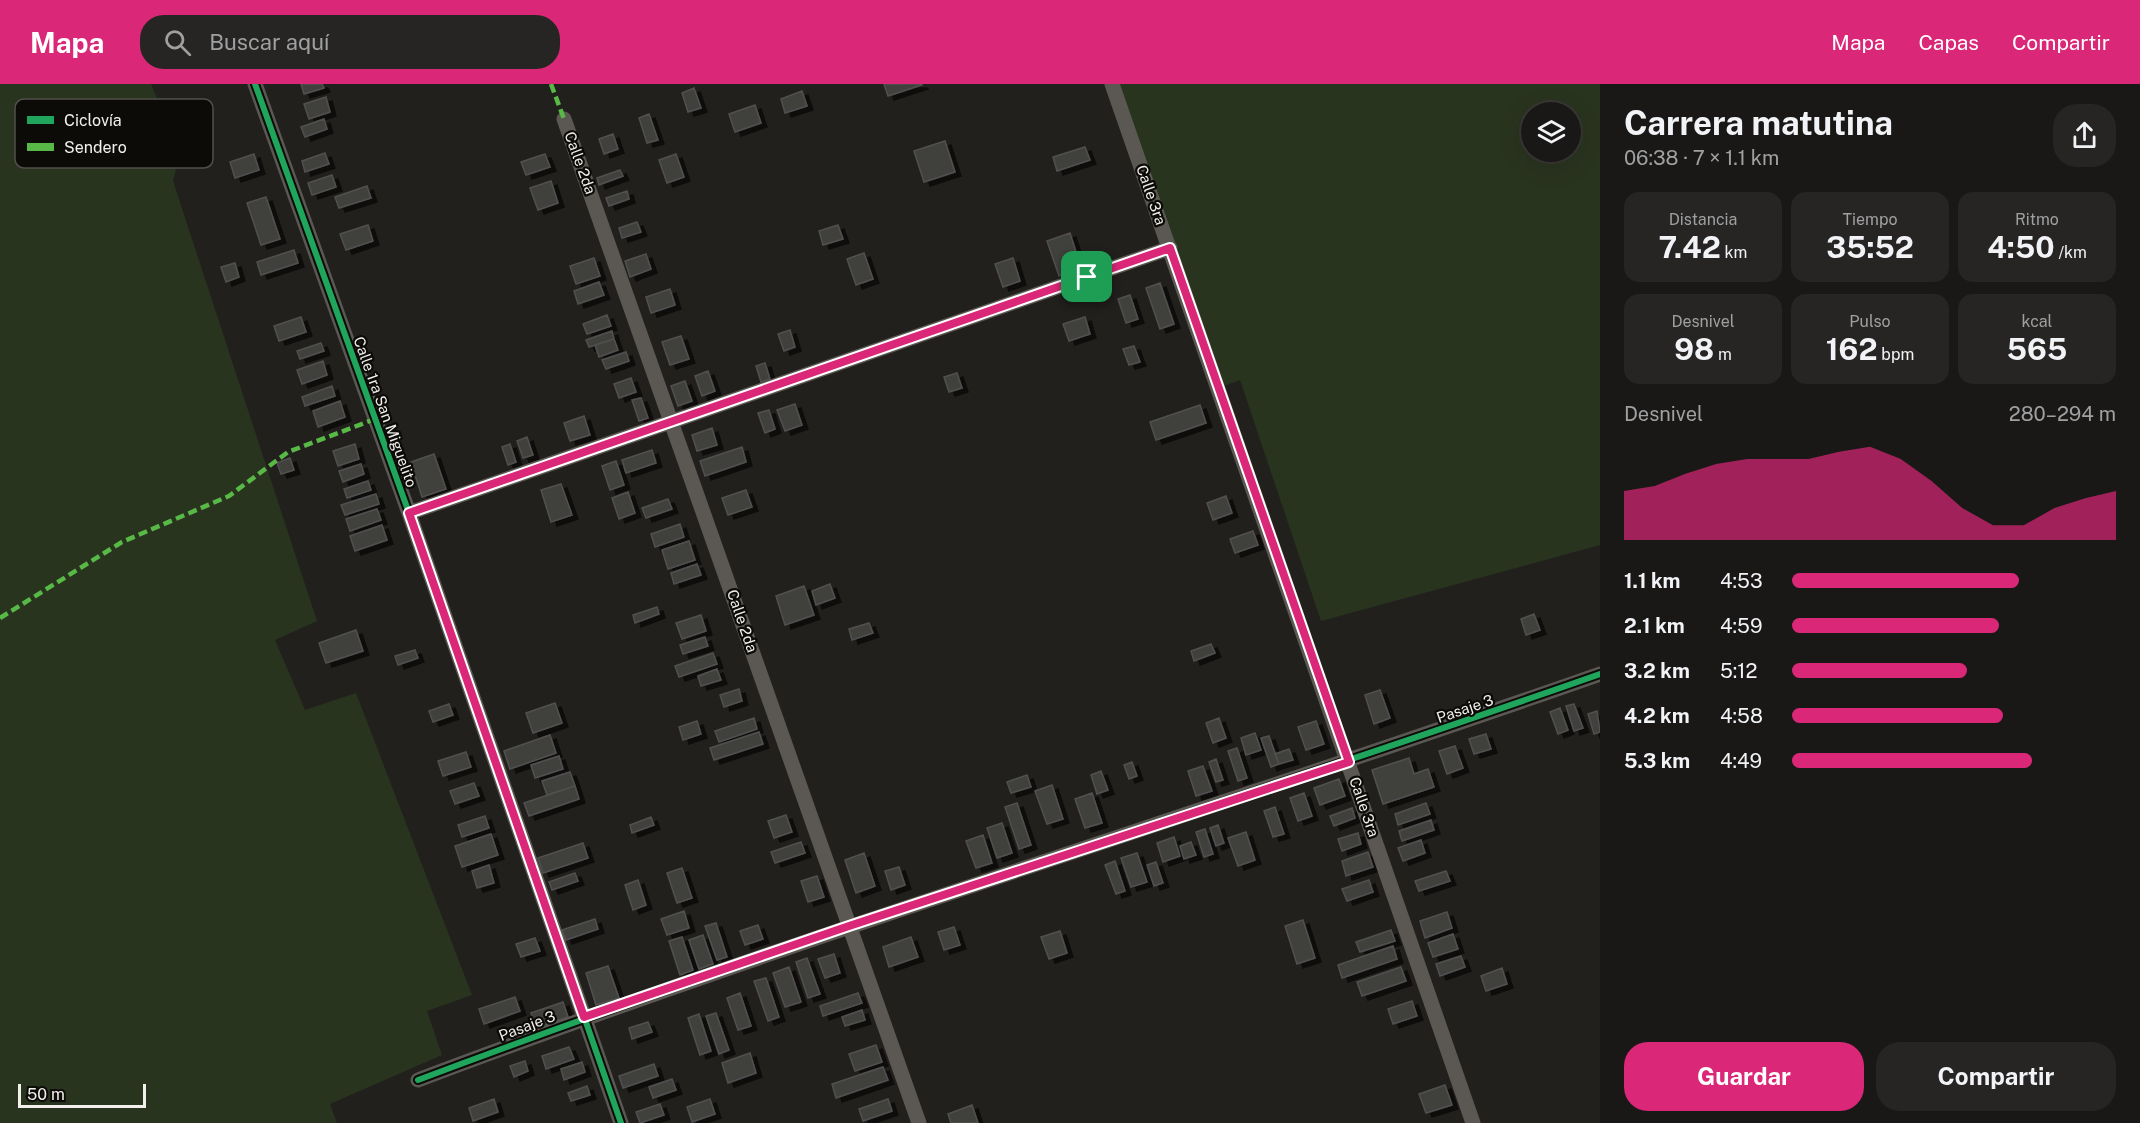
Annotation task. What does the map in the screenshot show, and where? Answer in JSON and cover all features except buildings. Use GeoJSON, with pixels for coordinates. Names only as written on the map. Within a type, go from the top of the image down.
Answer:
{"type":"FeatureCollection","features":[{"type":"Feature","properties":{"kind":"street","name":"Calle 1ra San Miguelito"},"geometry":{"type":"LineString","coordinates":[[255,84],[409,513],[621,1123]]}},
{"type":"Feature","properties":{"kind":"street","name":"Calle 3ra"},"geometry":{"type":"LineString","coordinates":[[1112,84],[1473,1123]]}},
{"type":"Feature","properties":{"kind":"street","name":"Calle 2da"},"geometry":{"type":"LineString","coordinates":[[564,119],[919,1123]]}},
{"type":"Feature","properties":{"kind":"street"},"geometry":{"type":"LineString","coordinates":[[409,513],[1170,248]]}},
{"type":"Feature","properties":{"kind":"street","name":"Pasaje 3"},"geometry":{"type":"LineString","coordinates":[[418,1080],[584,1017],[849,926],[1349,762],[1600,675]]}},
{"type":"Feature","properties":{"kind":"green space"},"geometry":{"type":"Polygon","coordinates":[[[0,84],[151,84],[157,99],[15,99],[15,168],[176,168],[173,181],[317,621],[275,640],[305,710],[356,693],[472,995],[427,1011],[442,1055],[330,1104],[337,1123],[0,1123],[0,84]]]}},
{"type":"Feature","properties":{"kind":"green space"},"geometry":{"type":"Polygon","coordinates":[[[1106,84],[1600,84],[1600,545],[1321,621],[1240,380],[1221,387],[1106,84]]]}},
{"type":"Feature","properties":{"kind":"marked path"},"geometry":{"type":"LineString","coordinates":[[551,84],[564,119]]}},
{"type":"Feature","properties":{"kind":"marked path"},"geometry":{"type":"LineString","coordinates":[[0,618],[122,542],[229,496],[288,452],[375,419]]}},
{"type":"Feature","properties":{"kind":"cycle path"},"geometry":{"type":"LineString","coordinates":[[255,84],[409,513],[621,1123]]}},
{"type":"Feature","properties":{"kind":"cycle path"},"geometry":{"type":"LineString","coordinates":[[418,1080],[860,923],[1600,674]]}},
{"type":"Feature","properties":{"kind":"route"},"geometry":{"type":"LineString","coordinates":[[1170,248],[1349,762],[849,926],[584,1017],[409,513],[1087,277],[1170,248]]}}]}
